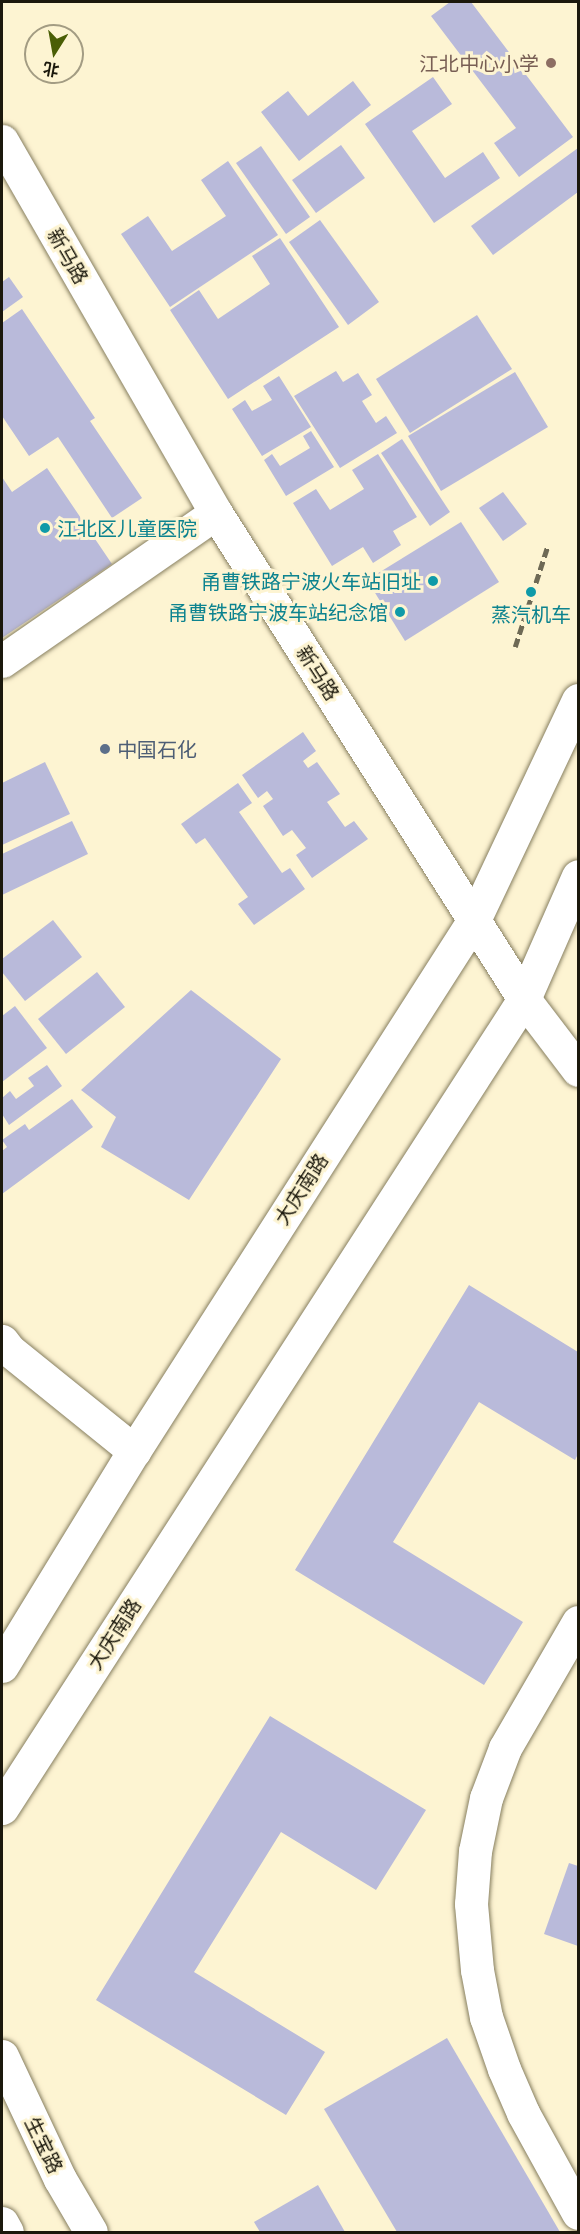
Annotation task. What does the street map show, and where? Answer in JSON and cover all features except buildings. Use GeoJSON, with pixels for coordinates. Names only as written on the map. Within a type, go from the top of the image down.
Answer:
{"type":"FeatureCollection","features":[{"type":"Feature","properties":{"kind":"main road","name":"新马路"},"geometry":{"type":"LineString","coordinates":[[2,141],[216,513],[475,918],[524,999],[579,1070]]}},
{"type":"Feature","properties":{"kind":"main road"},"geometry":{"type":"LineString","coordinates":[[2,661],[216,513]]}},
{"type":"Feature","properties":{"kind":"main road","name":"大庆南路"},"geometry":{"type":"LineString","coordinates":[[2,1666],[134,1451],[475,918],[579,700]]}},
{"type":"Feature","properties":{"kind":"main road","name":"大庆南路"},"geometry":{"type":"LineString","coordinates":[[2,1808],[524,999],[579,876]]}},
{"type":"Feature","properties":{"kind":"main road"},"geometry":{"type":"LineString","coordinates":[[2,1341],[9,1350],[134,1451]]}},
{"type":"Feature","properties":{"kind":"main road"},"geometry":{"type":"LineString","coordinates":[[579,1622],[505,1748],[486,1798],[475,1851],[471,1904],[477,1970],[486,2017],[523,2113],[579,2213]]}},
{"type":"Feature","properties":{"kind":"main road","name":"生宝路"},"geometry":{"type":"LineString","coordinates":[[2,2056],[60,2179],[91,2232]]}},
{"type":"Feature","properties":{"kind":"main road"},"geometry":{"type":"LineString","coordinates":[[2,2223],[7,2232]]}},
{"type":"Feature","properties":{"kind":"railway"},"geometry":{"type":"LineString","coordinates":[[515,647],[547,548]]}},
{"type":"Feature","properties":{"kind":"place","name":"江北中心小学"},"geometry":{"type":"Point","coordinates":[551,63]}},
{"type":"Feature","properties":{"kind":"place","name":"江北区儿童医院"},"geometry":{"type":"Point","coordinates":[45,528]}},
{"type":"Feature","properties":{"kind":"place","name":"甬曹铁路宁波火车站旧址"},"geometry":{"type":"Point","coordinates":[433,581]}},
{"type":"Feature","properties":{"kind":"place","name":"蒸汽机车"},"geometry":{"type":"Point","coordinates":[531,592]}},
{"type":"Feature","properties":{"kind":"place","name":"甬曹铁路宁波车站纪念馆"},"geometry":{"type":"Point","coordinates":[400,612]}},
{"type":"Feature","properties":{"kind":"place","name":"中国石化"},"geometry":{"type":"Point","coordinates":[105,749]}}]}
